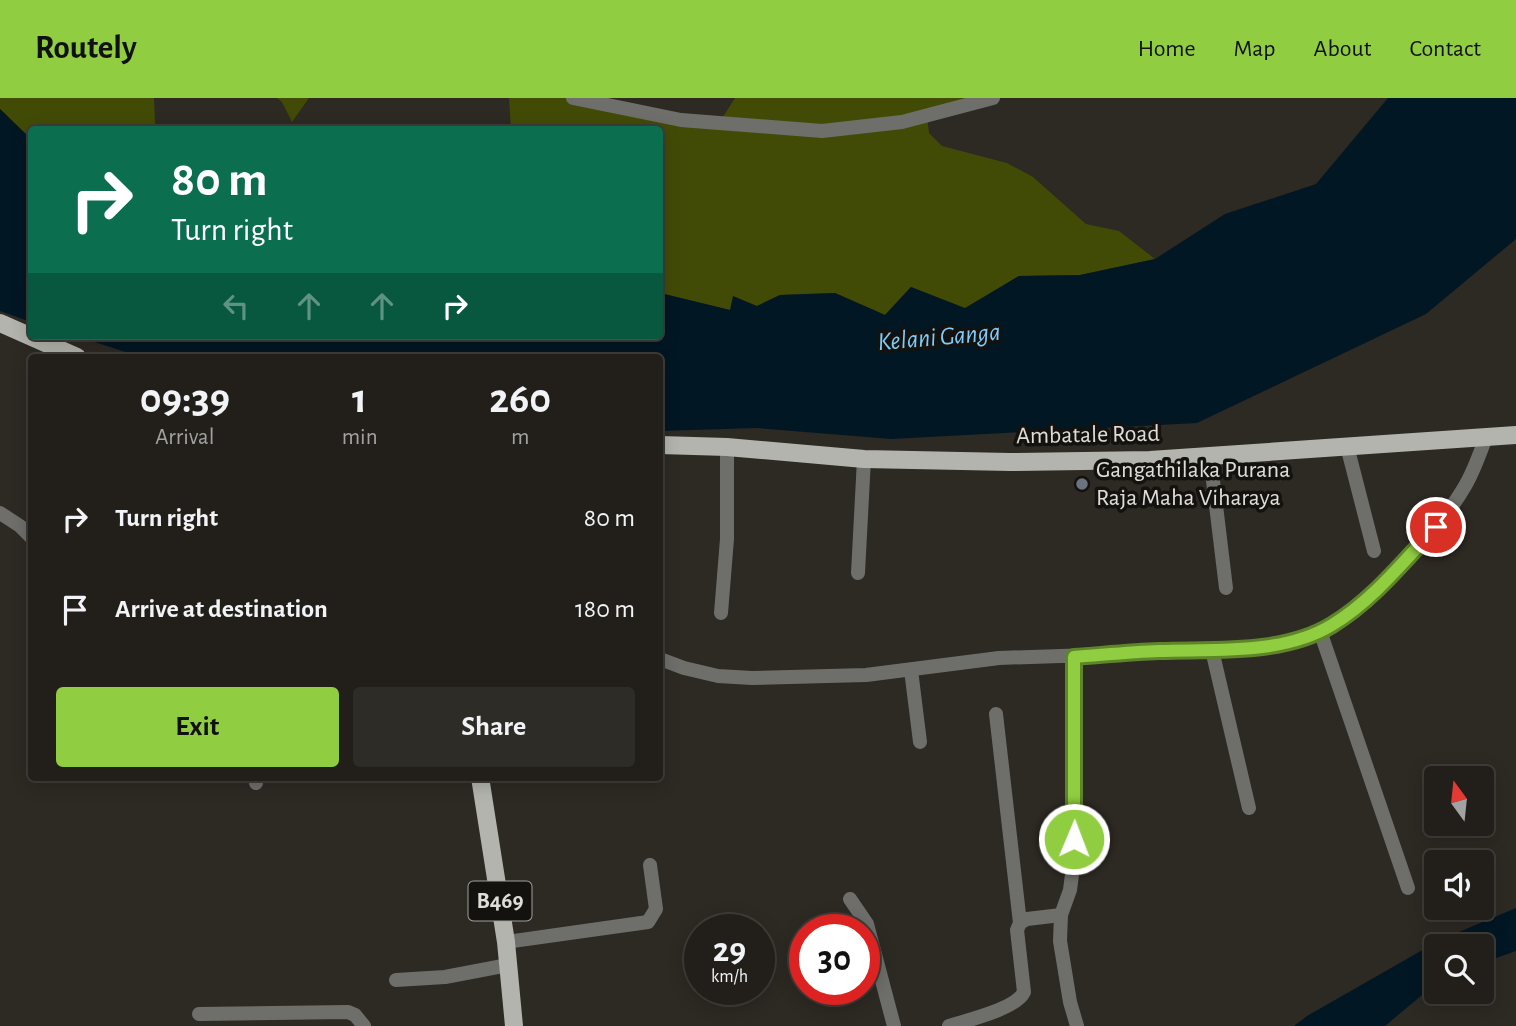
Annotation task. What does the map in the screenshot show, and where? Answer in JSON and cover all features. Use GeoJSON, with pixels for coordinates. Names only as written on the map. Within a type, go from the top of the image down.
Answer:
{"type":"FeatureCollection","features":[{"type":"Feature","properties":{"kind":"main road"},"geometry":{"type":"LineString","coordinates":[[0,323],[28,335]]}},
{"type":"Feature","properties":{"kind":"main road"},"geometry":{"type":"LineString","coordinates":[[38,340],[70,354]]}},
{"type":"Feature","properties":{"kind":"main road","name":"Ambatale Road"},"geometry":{"type":"LineString","coordinates":[[663,445],[727,447],[864,459],[1010,461],[1210,456],[1516,435]]}},
{"type":"Feature","properties":{"kind":"main road","name":"B469"},"geometry":{"type":"LineString","coordinates":[[481,781],[506,942],[514,1026]]}},
{"type":"Feature","properties":{"kind":"street"},"geometry":{"type":"LineString","coordinates":[[573,98],[681,120],[822,131],[902,122],[993,98]]}},
{"type":"Feature","properties":{"kind":"street"},"geometry":{"type":"LineString","coordinates":[[663,660],[718,676],[752,678],[866,674],[999,658],[1074,657],[1277,645],[1320,631],[1359,606],[1382,586],[1449,512],[1467,483],[1486,437]]}},
{"type":"Feature","properties":{"kind":"street"},"geometry":{"type":"LineString","coordinates":[[1347,446],[1374,551]]}},
{"type":"Feature","properties":{"kind":"street"},"geometry":{"type":"LineString","coordinates":[[721,613],[727,539],[727,447]]}},
{"type":"Feature","properties":{"kind":"street"},"geometry":{"type":"LineString","coordinates":[[1210,456],[1226,588]]}},
{"type":"Feature","properties":{"kind":"street"},"geometry":{"type":"LineString","coordinates":[[858,573],[864,459]]}},
{"type":"Feature","properties":{"kind":"street"},"geometry":{"type":"LineString","coordinates":[[0,513],[28,534]]}},
{"type":"Feature","properties":{"kind":"street"},"geometry":{"type":"LineString","coordinates":[[1320,631],[1408,888]]}},
{"type":"Feature","properties":{"kind":"street"},"geometry":{"type":"LineString","coordinates":[[1212,650],[1249,808]]}},
{"type":"Feature","properties":{"kind":"street"},"geometry":{"type":"LineString","coordinates":[[1074,657],[1073,867],[1070,890],[1061,915],[1060,941],[1070,1002],[1077,1026]]}},
{"type":"Feature","properties":{"kind":"street"},"geometry":{"type":"LineString","coordinates":[[911,670],[920,743]]}},
{"type":"Feature","properties":{"kind":"street"},"geometry":{"type":"LineString","coordinates":[[949,1026],[1003,1008],[1021,999],[1024,992],[1017,930],[1020,923],[996,714]]}},
{"type":"Feature","properties":{"kind":"street"},"geometry":{"type":"LineString","coordinates":[[506,942],[648,922],[656,909],[650,865]]}},
{"type":"Feature","properties":{"kind":"street"},"geometry":{"type":"LineString","coordinates":[[850,899],[866,925],[894,1026]]}},
{"type":"Feature","properties":{"kind":"street"},"geometry":{"type":"LineString","coordinates":[[1020,923],[1027,919],[1061,915]]}},
{"type":"Feature","properties":{"kind":"street"},"geometry":{"type":"LineString","coordinates":[[396,980],[445,977],[508,965]]}},
{"type":"Feature","properties":{"kind":"street"},"geometry":{"type":"LineString","coordinates":[[200,1014],[348,1013],[355,1015],[364,1026]]}},
{"type":"Feature","properties":{"kind":"green space"},"geometry":{"type":"Polygon","coordinates":[[[0,98],[154,98],[155,123],[158,126],[28,126],[28,136],[0,109],[0,98]]]}},
{"type":"Feature","properties":{"kind":"green space"},"geometry":{"type":"Polygon","coordinates":[[[277,98],[309,98],[292,122],[282,102],[277,98]]]}},
{"type":"Feature","properties":{"kind":"green space"},"geometry":{"type":"Polygon","coordinates":[[[509,98],[573,98],[719,123],[735,98],[993,98],[927,116],[929,133],[942,146],[1007,163],[1033,177],[1086,224],[1119,231],[1155,259],[1080,275],[1019,276],[965,309],[911,287],[885,315],[835,293],[780,295],[757,306],[730,310],[663,294],[663,126],[511,126],[509,98]]]}},
{"type":"Feature","properties":{"kind":"water","name":"Kelani Ganga"},"geometry":{"type":"Polygon","coordinates":[[[1388,98],[1516,98],[1516,239],[1426,314],[1197,423],[891,439],[757,428],[663,431],[663,354],[132,354],[88,340],[663,340],[663,294],[730,310],[733,296],[757,306],[780,295],[835,293],[885,315],[911,287],[965,308],[1019,276],[1080,275],[1155,259],[1225,214],[1316,184],[1388,98]]]}},
{"type":"Feature","properties":{"kind":"water"},"geometry":{"type":"Polygon","coordinates":[[[0,109],[28,136],[28,321],[0,311],[0,109]]]}},
{"type":"Feature","properties":{"kind":"water"},"geometry":{"type":"Polygon","coordinates":[[[1516,908],[1516,951],[1494,959],[1494,934],[1454,934],[1488,920],[1494,920],[1494,917],[1516,908]]]}},
{"type":"Feature","properties":{"kind":"water"},"geometry":{"type":"Polygon","coordinates":[[[1424,949],[1424,993],[1385,1026],[1294,1026],[1424,949]]]}},
{"type":"Feature","properties":{"kind":"place","name":"Gangathilaka Purana Raja Maha Viharaya"},"geometry":{"type":"Point","coordinates":[1082,484]}},
{"type":"Feature","properties":{"kind":"route"},"geometry":{"type":"LineString","coordinates":[[1074,839],[1074,657],[1158,651],[1240,650],[1277,645],[1320,631],[1359,606],[1382,586],[1436,527]]}}]}
